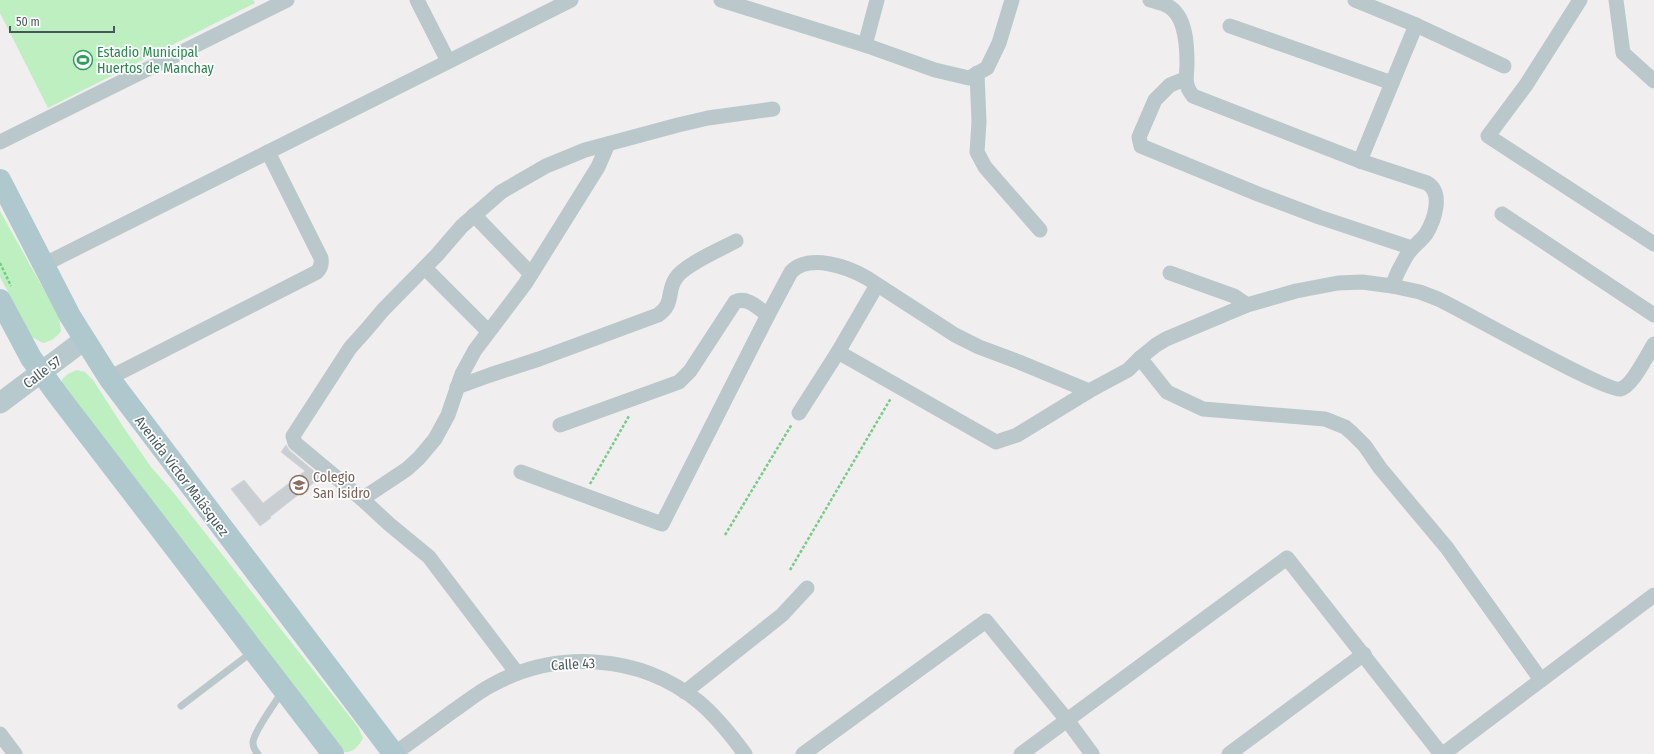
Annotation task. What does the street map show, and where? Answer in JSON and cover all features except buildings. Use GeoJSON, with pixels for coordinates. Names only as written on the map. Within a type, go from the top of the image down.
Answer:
{"type":"FeatureCollection","features":[{"type":"Feature","properties":{"kind":"main road","name":"Avenida Victor Malásquez"},"geometry":{"type":"LineString","coordinates":[[0,180],[43,265],[84,340],[108,378],[394,754]]}},
{"type":"Feature","properties":{"kind":"main road"},"geometry":{"type":"LineString","coordinates":[[0,300],[22,342],[41,372],[333,754]]}},
{"type":"Feature","properties":{"kind":"street"},"geometry":{"type":"LineString","coordinates":[[417,0],[448,61]]}},
{"type":"Feature","properties":{"kind":"street"},"geometry":{"type":"LineString","coordinates":[[43,265],[571,0]]}},
{"type":"Feature","properties":{"kind":"street"},"geometry":{"type":"LineString","coordinates":[[721,0],[739,3],[935,70],[969,78],[986,68],[999,43],[1012,0]]}},
{"type":"Feature","properties":{"kind":"street"},"geometry":{"type":"LineString","coordinates":[[865,46],[877,0]]}},
{"type":"Feature","properties":{"kind":"street"},"geometry":{"type":"LineString","coordinates":[[1150,0],[1168,6],[1175,12],[1180,20],[1185,34],[1187,50],[1185,79],[1188,89],[1193,96],[1360,161],[1426,184],[1433,188],[1436,202],[1434,217],[1427,232],[1412,248],[1402,264],[1392,286]]}},
{"type":"Feature","properties":{"kind":"street"},"geometry":{"type":"LineString","coordinates":[[1355,0],[1416,25],[1504,66]]}},
{"type":"Feature","properties":{"kind":"street"},"geometry":{"type":"LineString","coordinates":[[1580,0],[1526,85],[1488,136],[1654,244]]}},
{"type":"Feature","properties":{"kind":"street"},"geometry":{"type":"LineString","coordinates":[[1616,0],[1623,53],[1654,81]]}},
{"type":"Feature","properties":{"kind":"street"},"geometry":{"type":"LineString","coordinates":[[0,142],[277,2]]}},
{"type":"Feature","properties":{"kind":"street"},"geometry":{"type":"LineString","coordinates":[[1360,161],[1416,25]]}},
{"type":"Feature","properties":{"kind":"street"},"geometry":{"type":"LineString","coordinates":[[1230,26],[1392,83]]}},
{"type":"Feature","properties":{"kind":"street"},"geometry":{"type":"LineString","coordinates":[[977,73],[979,122],[977,152],[985,167],[1040,230]]}},
{"type":"Feature","properties":{"kind":"street"},"geometry":{"type":"LineString","coordinates":[[1185,79],[1170,85],[1155,100],[1138,137],[1141,146],[1258,194],[1319,217],[1412,248]]}},
{"type":"Feature","properties":{"kind":"street"},"geometry":{"type":"LineString","coordinates":[[517,673],[429,557],[388,524],[362,499],[295,443],[293,436],[350,348],[383,310],[425,268],[462,226],[502,192],[530,174],[562,158],[608,144],[708,118],[772,109]]}},
{"type":"Feature","properties":{"kind":"street"},"geometry":{"type":"LineString","coordinates":[[362,499],[407,469],[428,449],[442,428],[448,415],[457,387],[468,362],[488,331],[504,313],[531,274],[598,167],[608,144]]}},
{"type":"Feature","properties":{"kind":"street"},"geometry":{"type":"LineString","coordinates":[[108,378],[311,276],[320,270],[321,258],[268,152]]}},
{"type":"Feature","properties":{"kind":"street"},"geometry":{"type":"LineString","coordinates":[[1502,214],[1654,315]]}},
{"type":"Feature","properties":{"kind":"street"},"geometry":{"type":"LineString","coordinates":[[474,215],[531,274]]}},
{"type":"Feature","properties":{"kind":"street"},"geometry":{"type":"LineString","coordinates":[[457,387],[540,359],[658,315],[668,306],[672,284],[679,274],[736,241]]}},
{"type":"Feature","properties":{"kind":"street"},"geometry":{"type":"LineString","coordinates":[[521,472],[662,524],[791,272],[795,268],[807,264],[836,265],[856,273],[955,335],[979,347],[1088,391]]}},
{"type":"Feature","properties":{"kind":"street"},"geometry":{"type":"LineString","coordinates":[[425,268],[488,331]]}},
{"type":"Feature","properties":{"kind":"street"},"geometry":{"type":"LineString","coordinates":[[1170,273],[1234,296],[1247,305]]}},
{"type":"Feature","properties":{"kind":"street"},"geometry":{"type":"LineString","coordinates":[[838,352],[996,442],[1017,435],[1088,391],[1128,370],[1140,358],[1166,339],[1247,305],[1296,291],[1338,283],[1362,282],[1420,292],[1438,299],[1577,372],[1617,390],[1624,388],[1630,382],[1654,344]]}},
{"type":"Feature","properties":{"kind":"street"},"geometry":{"type":"LineString","coordinates":[[799,413],[838,352],[877,285]]}},
{"type":"Feature","properties":{"kind":"street"},"geometry":{"type":"LineString","coordinates":[[560,425],[679,382],[687,375],[735,302],[739,300],[747,300],[768,315]]}},
{"type":"Feature","properties":{"kind":"street","name":"Calle 57"},"geometry":{"type":"LineString","coordinates":[[0,403],[84,340]]}},
{"type":"Feature","properties":{"kind":"street"},"geometry":{"type":"LineString","coordinates":[[1140,358],[1167,392],[1203,409],[1325,419],[1335,422],[1352,433],[1365,446],[1380,468],[1448,548],[1541,680]]}},
{"type":"Feature","properties":{"kind":"street"},"geometry":{"type":"LineString","coordinates":[[1021,754],[1287,558],[1442,754],[1654,595]]}},
{"type":"Feature","properties":{"kind":"street"},"geometry":{"type":"LineString","coordinates":[[685,692],[782,615],[807,588]]}},
{"type":"Feature","properties":{"kind":"street"},"geometry":{"type":"LineString","coordinates":[[803,754],[986,621],[1067,720],[1092,754]]}},
{"type":"Feature","properties":{"kind":"street"},"geometry":{"type":"LineString","coordinates":[[1230,754],[1364,654]]}},
{"type":"Feature","properties":{"kind":"street","name":"Calle 43"},"geometry":{"type":"LineString","coordinates":[[394,754],[477,694],[517,673],[560,662],[592,661],[606,662],[648,673],[685,692],[711,713],[745,754]]}},
{"type":"Feature","properties":{"kind":"street"},"geometry":{"type":"LineString","coordinates":[[0,734],[15,754]]}},
{"type":"Feature","properties":{"kind":"lane"},"geometry":{"type":"LineString","coordinates":[[181,706],[253,651]]}},
{"type":"Feature","properties":{"kind":"lane"},"geometry":{"type":"LineString","coordinates":[[258,754],[253,743],[256,734],[284,690]]}},
{"type":"Feature","properties":{"kind":"path"},"geometry":{"type":"LineString","coordinates":[[790,570],[890,400]]}},
{"type":"Feature","properties":{"kind":"path"},"geometry":{"type":"LineString","coordinates":[[587,488],[632,410]]}},
{"type":"Feature","properties":{"kind":"path"},"geometry":{"type":"LineString","coordinates":[[725,535],[799,413]]}},
{"type":"Feature","properties":{"kind":"green space","name":"Estadio Municipal Huertos de Manchay"},"geometry":{"type":"Polygon","coordinates":[[[0,0],[253,0],[255,3],[48,108],[0,13],[0,0]]]}},
{"type":"Feature","properties":{"kind":"green space"},"geometry":{"type":"Polygon","coordinates":[[[0,211],[59,317],[61,331],[55,337],[43,343],[32,337],[0,277],[0,211]]]}},
{"type":"Feature","properties":{"kind":"green space"},"geometry":{"type":"Polygon","coordinates":[[[77,370],[85,372],[93,380],[151,467],[173,492],[358,727],[363,738],[354,749],[348,752],[341,752],[61,383],[65,376],[77,370]]]}},
{"type":"Feature","properties":{"kind":"place","name":"Estadio Municipal Huertos de Manchay"},"geometry":{"type":"Point","coordinates":[83,60]}},
{"type":"Feature","properties":{"kind":"place","name":"Colegio San Isidro"},"geometry":{"type":"Point","coordinates":[299,485]}}]}
